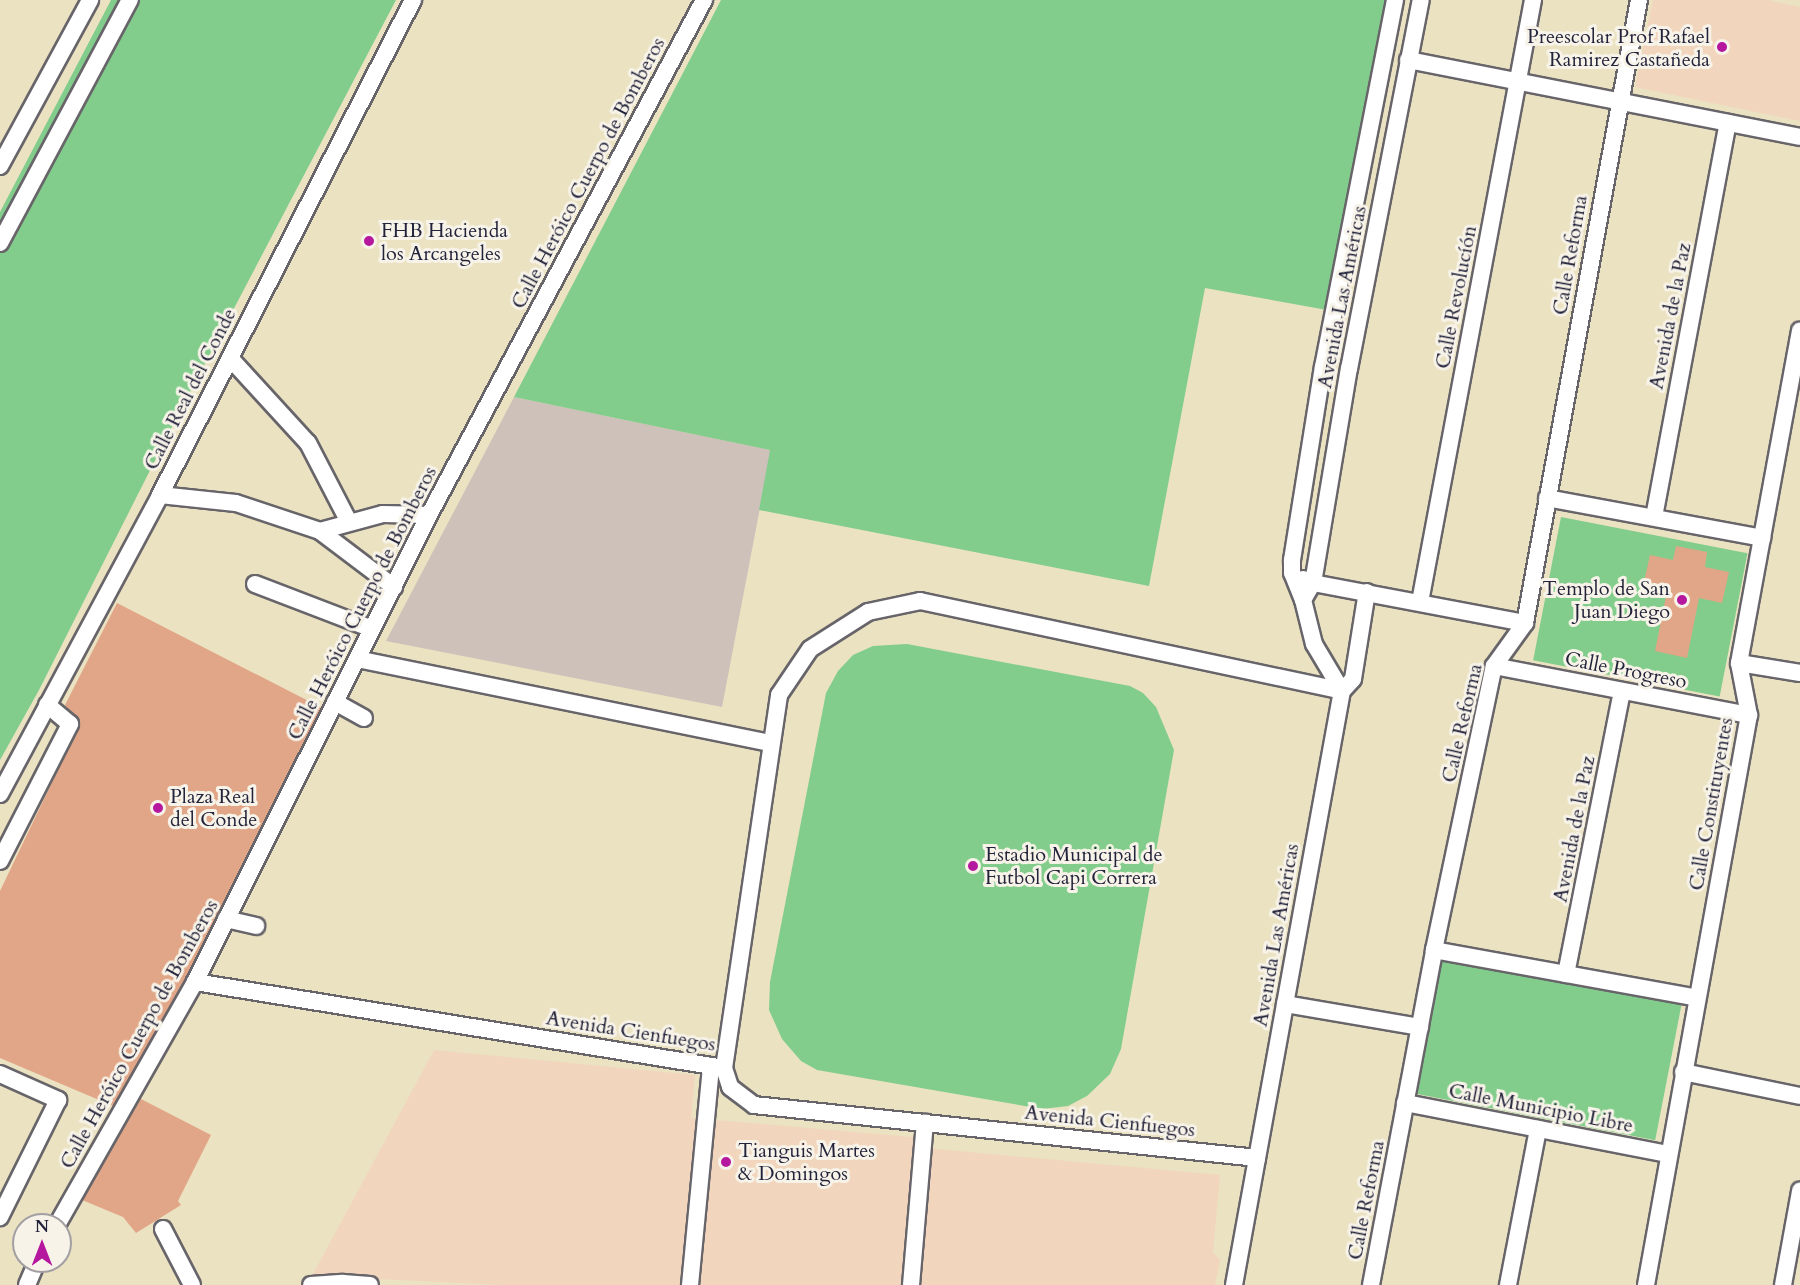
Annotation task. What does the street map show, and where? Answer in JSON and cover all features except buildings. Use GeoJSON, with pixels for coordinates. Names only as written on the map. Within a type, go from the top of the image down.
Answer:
{"type":"FeatureCollection","features":[{"type":"Feature","properties":{"kind":"street"},"geometry":{"type":"LineString","coordinates":[[0,166],[90,0]]}},
{"type":"Feature","properties":{"kind":"street"},"geometry":{"type":"LineString","coordinates":[[0,243],[130,0]]}},
{"type":"Feature","properties":{"kind":"street","name":"Calle Real del Conde"},"geometry":{"type":"LineString","coordinates":[[0,794],[159,495],[412,0]]}},
{"type":"Feature","properties":{"kind":"street","name":"Calle Heróico Cuerpo de Bomberos"},"geometry":{"type":"LineString","coordinates":[[64,1213],[195,982],[429,515],[704,0]]}},
{"type":"Feature","properties":{"kind":"street","name":"Avenida Las Américas"},"geometry":{"type":"LineString","coordinates":[[1292,573],[1323,367],[1395,0]]}},
{"type":"Feature","properties":{"kind":"street","name":"Avenida Las Américas"},"geometry":{"type":"LineString","coordinates":[[1303,600],[1313,583],[1349,369],[1421,0]]}},
{"type":"Feature","properties":{"kind":"street","name":"Calle Revolucíón"},"geometry":{"type":"LineString","coordinates":[[1420,602],[1533,0]]}},
{"type":"Feature","properties":{"kind":"street","name":"Calle Reforma"},"geometry":{"type":"LineString","coordinates":[[1371,1285],[1434,950],[1494,666],[1525,623],[1639,0]]}},
{"type":"Feature","properties":{"kind":"street"},"geometry":{"type":"LineString","coordinates":[[1392,17],[1416,22]]}},
{"type":"Feature","properties":{"kind":"street"},"geometry":{"type":"LineString","coordinates":[[1408,60],[1800,137]]}},
{"type":"Feature","properties":{"kind":"street","name":"Avenida de la Paz"},"geometry":{"type":"LineString","coordinates":[[1654,518],[1728,123]]}},
{"type":"Feature","properties":{"kind":"street","name":"Calle Constituyentes"},"geometry":{"type":"LineString","coordinates":[[1646,1285],[1749,715],[1739,663],[1800,331]]}},
{"type":"Feature","properties":{"kind":"street"},"geometry":{"type":"LineString","coordinates":[[230,358],[308,443],[350,522]]}},
{"type":"Feature","properties":{"kind":"street"},"geometry":{"type":"LineString","coordinates":[[1323,367],[1349,369]]}},
{"type":"Feature","properties":{"kind":"street"},"geometry":{"type":"LineString","coordinates":[[159,495],[236,503],[320,531],[394,587]]}},
{"type":"Feature","properties":{"kind":"street"},"geometry":{"type":"LineString","coordinates":[[1547,498],[1762,538]]}},
{"type":"Feature","properties":{"kind":"street"},"geometry":{"type":"LineString","coordinates":[[320,531],[383,514],[429,515]]}},
{"type":"Feature","properties":{"kind":"street"},"geometry":{"type":"LineString","coordinates":[[1292,573],[1313,583],[1525,623]]}},
{"type":"Feature","properties":{"kind":"street"},"geometry":{"type":"LineString","coordinates":[[1292,573],[1303,600],[1314,644],[1342,691]]}},
{"type":"Feature","properties":{"kind":"street"},"geometry":{"type":"LineString","coordinates":[[255,584],[372,629]]}},
{"type":"Feature","properties":{"kind":"street","name":"Avenida Las Américas"},"geometry":{"type":"LineString","coordinates":[[1234,1285],[1342,691],[1353,679],[1367,592]]}},
{"type":"Feature","properties":{"kind":"street"},"geometry":{"type":"LineString","coordinates":[[690,1285],[718,1067],[779,694],[810,649],[868,612],[920,601],[1342,691]]}},
{"type":"Feature","properties":{"kind":"street"},"geometry":{"type":"LineString","coordinates":[[357,659],[771,743]]}},
{"type":"Feature","properties":{"kind":"street"},"geometry":{"type":"LineString","coordinates":[[1739,663],[1800,674]]}},
{"type":"Feature","properties":{"kind":"street","name":"Calle Progreso"},"geometry":{"type":"LineString","coordinates":[[1494,666],[1749,715]]}},
{"type":"Feature","properties":{"kind":"street","name":"Avenida de la Paz"},"geometry":{"type":"LineString","coordinates":[[1566,974],[1622,692]]}},
{"type":"Feature","properties":{"kind":"street"},"geometry":{"type":"LineString","coordinates":[[335,702],[364,718]]}},
{"type":"Feature","properties":{"kind":"street"},"geometry":{"type":"LineString","coordinates":[[0,861],[70,724],[47,705]]}},
{"type":"Feature","properties":{"kind":"street"},"geometry":{"type":"LineString","coordinates":[[226,919],[256,926]]}},
{"type":"Feature","properties":{"kind":"street"},"geometry":{"type":"LineString","coordinates":[[1434,950],[1697,998]]}},
{"type":"Feature","properties":{"kind":"street","name":"Avenida Cienfuegos"},"geometry":{"type":"LineString","coordinates":[[195,982],[718,1067],[730,1086],[754,1105],[1257,1158]]}},
{"type":"Feature","properties":{"kind":"street"},"geometry":{"type":"LineString","coordinates":[[1285,1004],[1420,1027]]}},
{"type":"Feature","properties":{"kind":"street"},"geometry":{"type":"LineString","coordinates":[[1683,1072],[1800,1096]]}},
{"type":"Feature","properties":{"kind":"street"},"geometry":{"type":"LineString","coordinates":[[0,1074],[58,1100],[0,1217]]}},
{"type":"Feature","properties":{"kind":"street","name":"Calle Municipio Libre"},"geometry":{"type":"LineString","coordinates":[[1405,1103],[1668,1154]]}},
{"type":"Feature","properties":{"kind":"street"},"geometry":{"type":"LineString","coordinates":[[911,1285],[926,1123]]}},
{"type":"Feature","properties":{"kind":"street"},"geometry":{"type":"LineString","coordinates":[[1508,1285],[1538,1129]]}},
{"type":"Feature","properties":{"kind":"street"},"geometry":{"type":"LineString","coordinates":[[1783,1285],[1800,1191]]}},
{"type":"Feature","properties":{"kind":"street"},"geometry":{"type":"LineString","coordinates":[[163,1229],[192,1285]]}},
{"type":"Feature","properties":{"kind":"street"},"geometry":{"type":"LineString","coordinates":[[311,1285],[343,1283],[370,1285]]}},
{"type":"Feature","properties":{"kind":"shaded area","name":"Preescolar Prof Rafael Ramirez Castañeda"},"geometry":{"type":"Polygon","coordinates":[[[1653,0],[1768,0],[1800,7],[1800,121],[1635,87],[1653,0]]]}},
{"type":"Feature","properties":{"kind":"shaded area"},"geometry":{"type":"Polygon","coordinates":[[[514,397],[771,450],[722,707],[386,641],[514,397]]]}},
{"type":"Feature","properties":{"kind":"shaded area","name":"Tianguis Martes & Domingos"},"geometry":{"type":"Polygon","coordinates":[[[434,1050],[695,1075],[691,1118],[912,1137],[936,1149],[1220,1175],[1213,1252],[1220,1260],[1215,1285],[506,1285],[312,1276],[434,1050]]]}},
{"type":"Feature","properties":{"kind":"green space"},"geometry":{"type":"Polygon","coordinates":[[[111,0],[396,0],[180,411],[39,690],[0,760],[0,212],[111,0]]]}},
{"type":"Feature","properties":{"kind":"green space"},"geometry":{"type":"Polygon","coordinates":[[[721,0],[1386,0],[1327,310],[1205,288],[1149,586],[759,510],[770,450],[514,397],[721,0]]]}},
{"type":"Feature","properties":{"kind":"green space"},"geometry":{"type":"Polygon","coordinates":[[[1561,517],[1748,553],[1720,697],[1533,660],[1561,517]]]}},
{"type":"Feature","properties":{"kind":"green space","name":"Estadio Municipal de Futbol Capi Correra"},"geometry":{"type":"Polygon","coordinates":[[[907,644],[1130,686],[1143,693],[1156,707],[1174,750],[1121,1049],[1110,1074],[1087,1096],[1068,1106],[1042,1109],[817,1070],[801,1061],[782,1039],[769,1010],[770,982],[826,693],[838,671],[853,655],[873,646],[907,644]]]}},
{"type":"Feature","properties":{"kind":"green space"},"geometry":{"type":"Polygon","coordinates":[[[1441,958],[1681,1005],[1655,1140],[1415,1093],[1441,958]]]}},
{"type":"Feature","properties":{"kind":"place","name":"Preescolar Prof Rafael Ramirez Castañeda"},"geometry":{"type":"Point","coordinates":[1722,47]}},
{"type":"Feature","properties":{"kind":"place","name":"FHB Hacienda los Arcangeles"},"geometry":{"type":"Point","coordinates":[369,241]}},
{"type":"Feature","properties":{"kind":"place","name":"Templo de San Juan Diego"},"geometry":{"type":"Point","coordinates":[1682,600]}},
{"type":"Feature","properties":{"kind":"place","name":"Plaza Real del Conde"},"geometry":{"type":"Point","coordinates":[158,808]}},
{"type":"Feature","properties":{"kind":"place","name":"Estadio Municipal de Futbol Capi Correra"},"geometry":{"type":"Point","coordinates":[973,866]}},
{"type":"Feature","properties":{"kind":"place","name":"Tianguis Martes & Domingos"},"geometry":{"type":"Point","coordinates":[726,1162]}}]}
